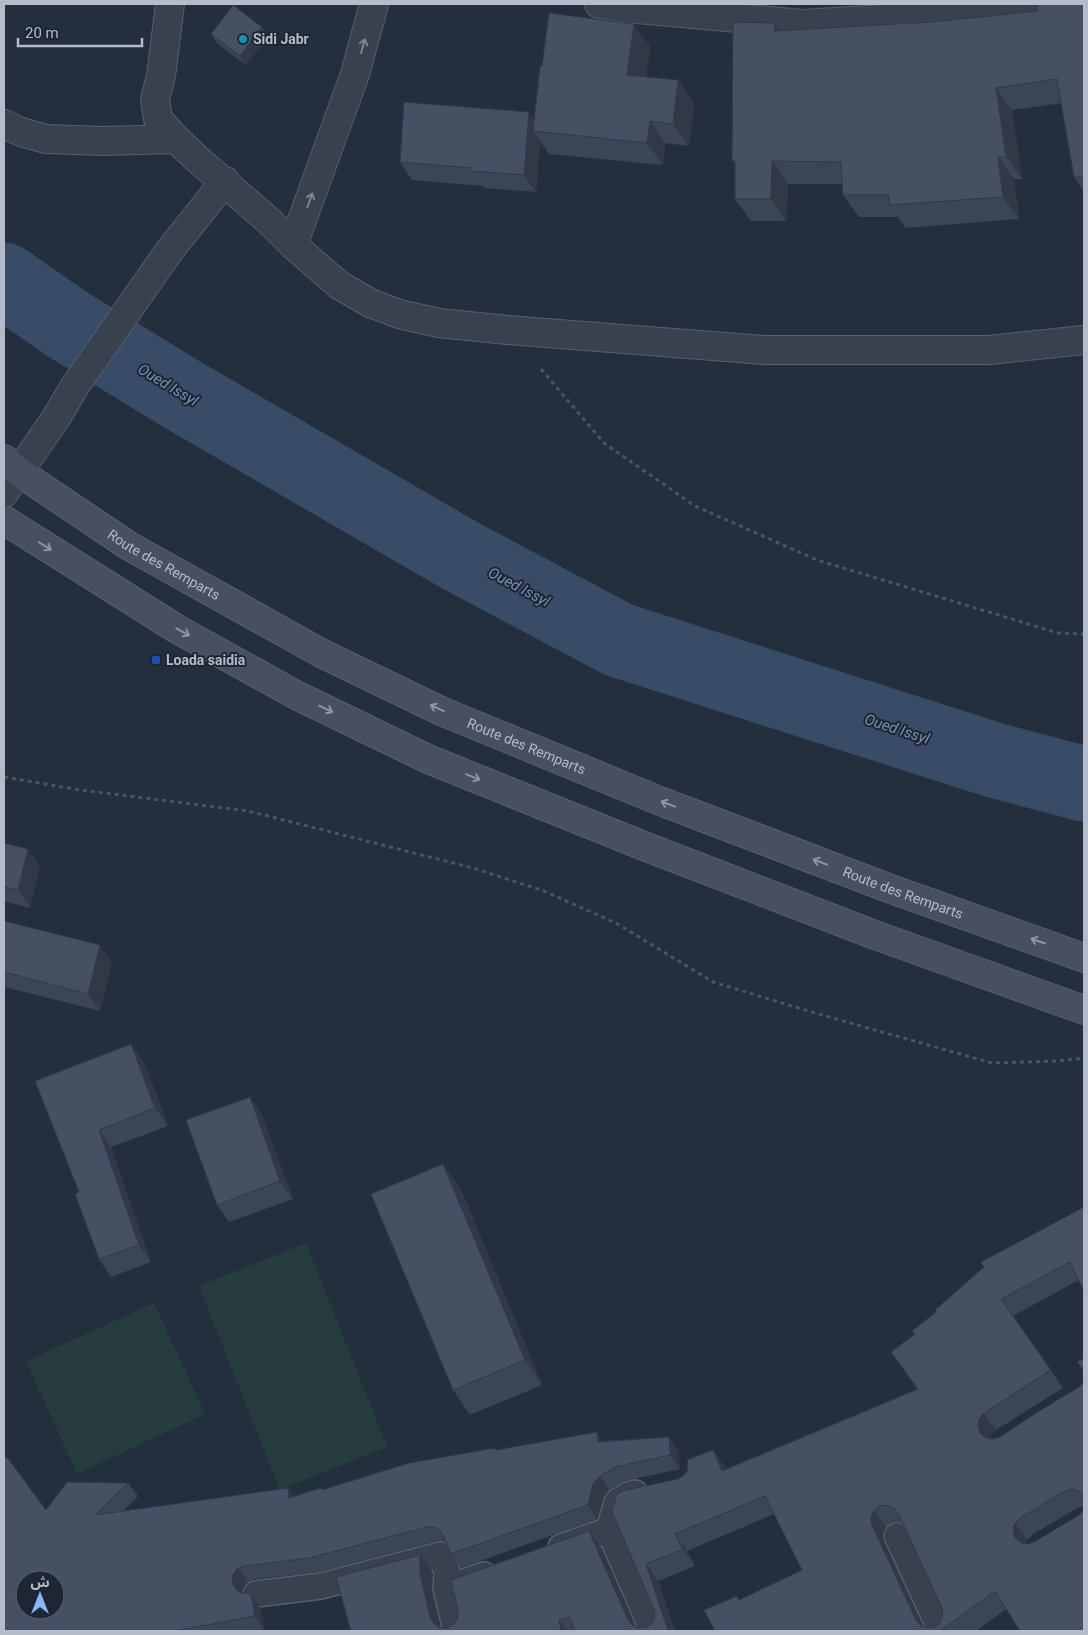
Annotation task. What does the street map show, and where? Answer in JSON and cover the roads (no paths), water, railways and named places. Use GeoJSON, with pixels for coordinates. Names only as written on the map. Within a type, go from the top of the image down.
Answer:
{"type":"FeatureCollection","features":[{"type":"Feature","properties":{"kind":"main road","name":"Route des Remparts"},"geometry":{"type":"LineString","coordinates":[[9,474],[129,546],[321,653],[441,711],[660,801],[891,889],[1084,958]]}},
{"type":"Feature","properties":{"kind":"main road"},"geometry":{"type":"LineString","coordinates":[[4,520],[177,629],[296,695],[428,759],[644,846],[875,935],[1084,1010]]}},
{"type":"Feature","properties":{"kind":"street"},"geometry":{"type":"LineString","coordinates":[[170,4],[161,76],[155,99],[158,119],[176,139],[339,285],[370,303],[400,314],[439,323],[764,350],[989,350],[1084,340]]}},
{"type":"Feature","properties":{"kind":"street"},"geometry":{"type":"LineString","coordinates":[[293,245],[355,74],[374,4]]}},
{"type":"Feature","properties":{"kind":"street"},"geometry":{"type":"LineString","coordinates":[[599,4],[803,24],[992,12],[1023,8],[1027,4]]}},
{"type":"Feature","properties":{"kind":"street"},"geometry":{"type":"LineString","coordinates":[[4,124],[46,139],[103,141],[176,139]]}},
{"type":"Feature","properties":{"kind":"street"},"geometry":{"type":"LineString","coordinates":[[9,474],[56,418],[75,386],[170,250],[225,181]]}},
{"type":"Feature","properties":{"kind":"lane"},"geometry":{"type":"LineString","coordinates":[[653,1631],[609,1530],[617,1502],[628,1495],[660,1488]]}},
{"type":"Feature","properties":{"kind":"lane"},"geometry":{"type":"LineString","coordinates":[[537,1556],[609,1530]]}},
{"type":"Feature","properties":{"kind":"lane"},"geometry":{"type":"LineString","coordinates":[[897,1536],[941,1631]]}},
{"type":"Feature","properties":{"kind":"lane"},"geometry":{"type":"LineString","coordinates":[[256,1594],[321,1586],[440,1555],[447,1571],[446,1588],[456,1631]]}},
{"type":"Feature","properties":{"kind":"lane"},"geometry":{"type":"LineString","coordinates":[[446,1588],[500,1569]]}},
{"type":"Feature","properties":{"kind":"waterway","name":"Oued Issyl"},"geometry":{"type":"LineString","coordinates":[[4,280],[67,324],[183,395],[461,556],[619,640],[994,760],[1084,784]]}},
{"type":"Feature","properties":{"kind":"place","name":"Sidi Jabr"},"geometry":{"type":"Point","coordinates":[243,39]}},
{"type":"Feature","properties":{"kind":"place","name":"Loada saidia"},"geometry":{"type":"Point","coordinates":[156,660]}}]}
